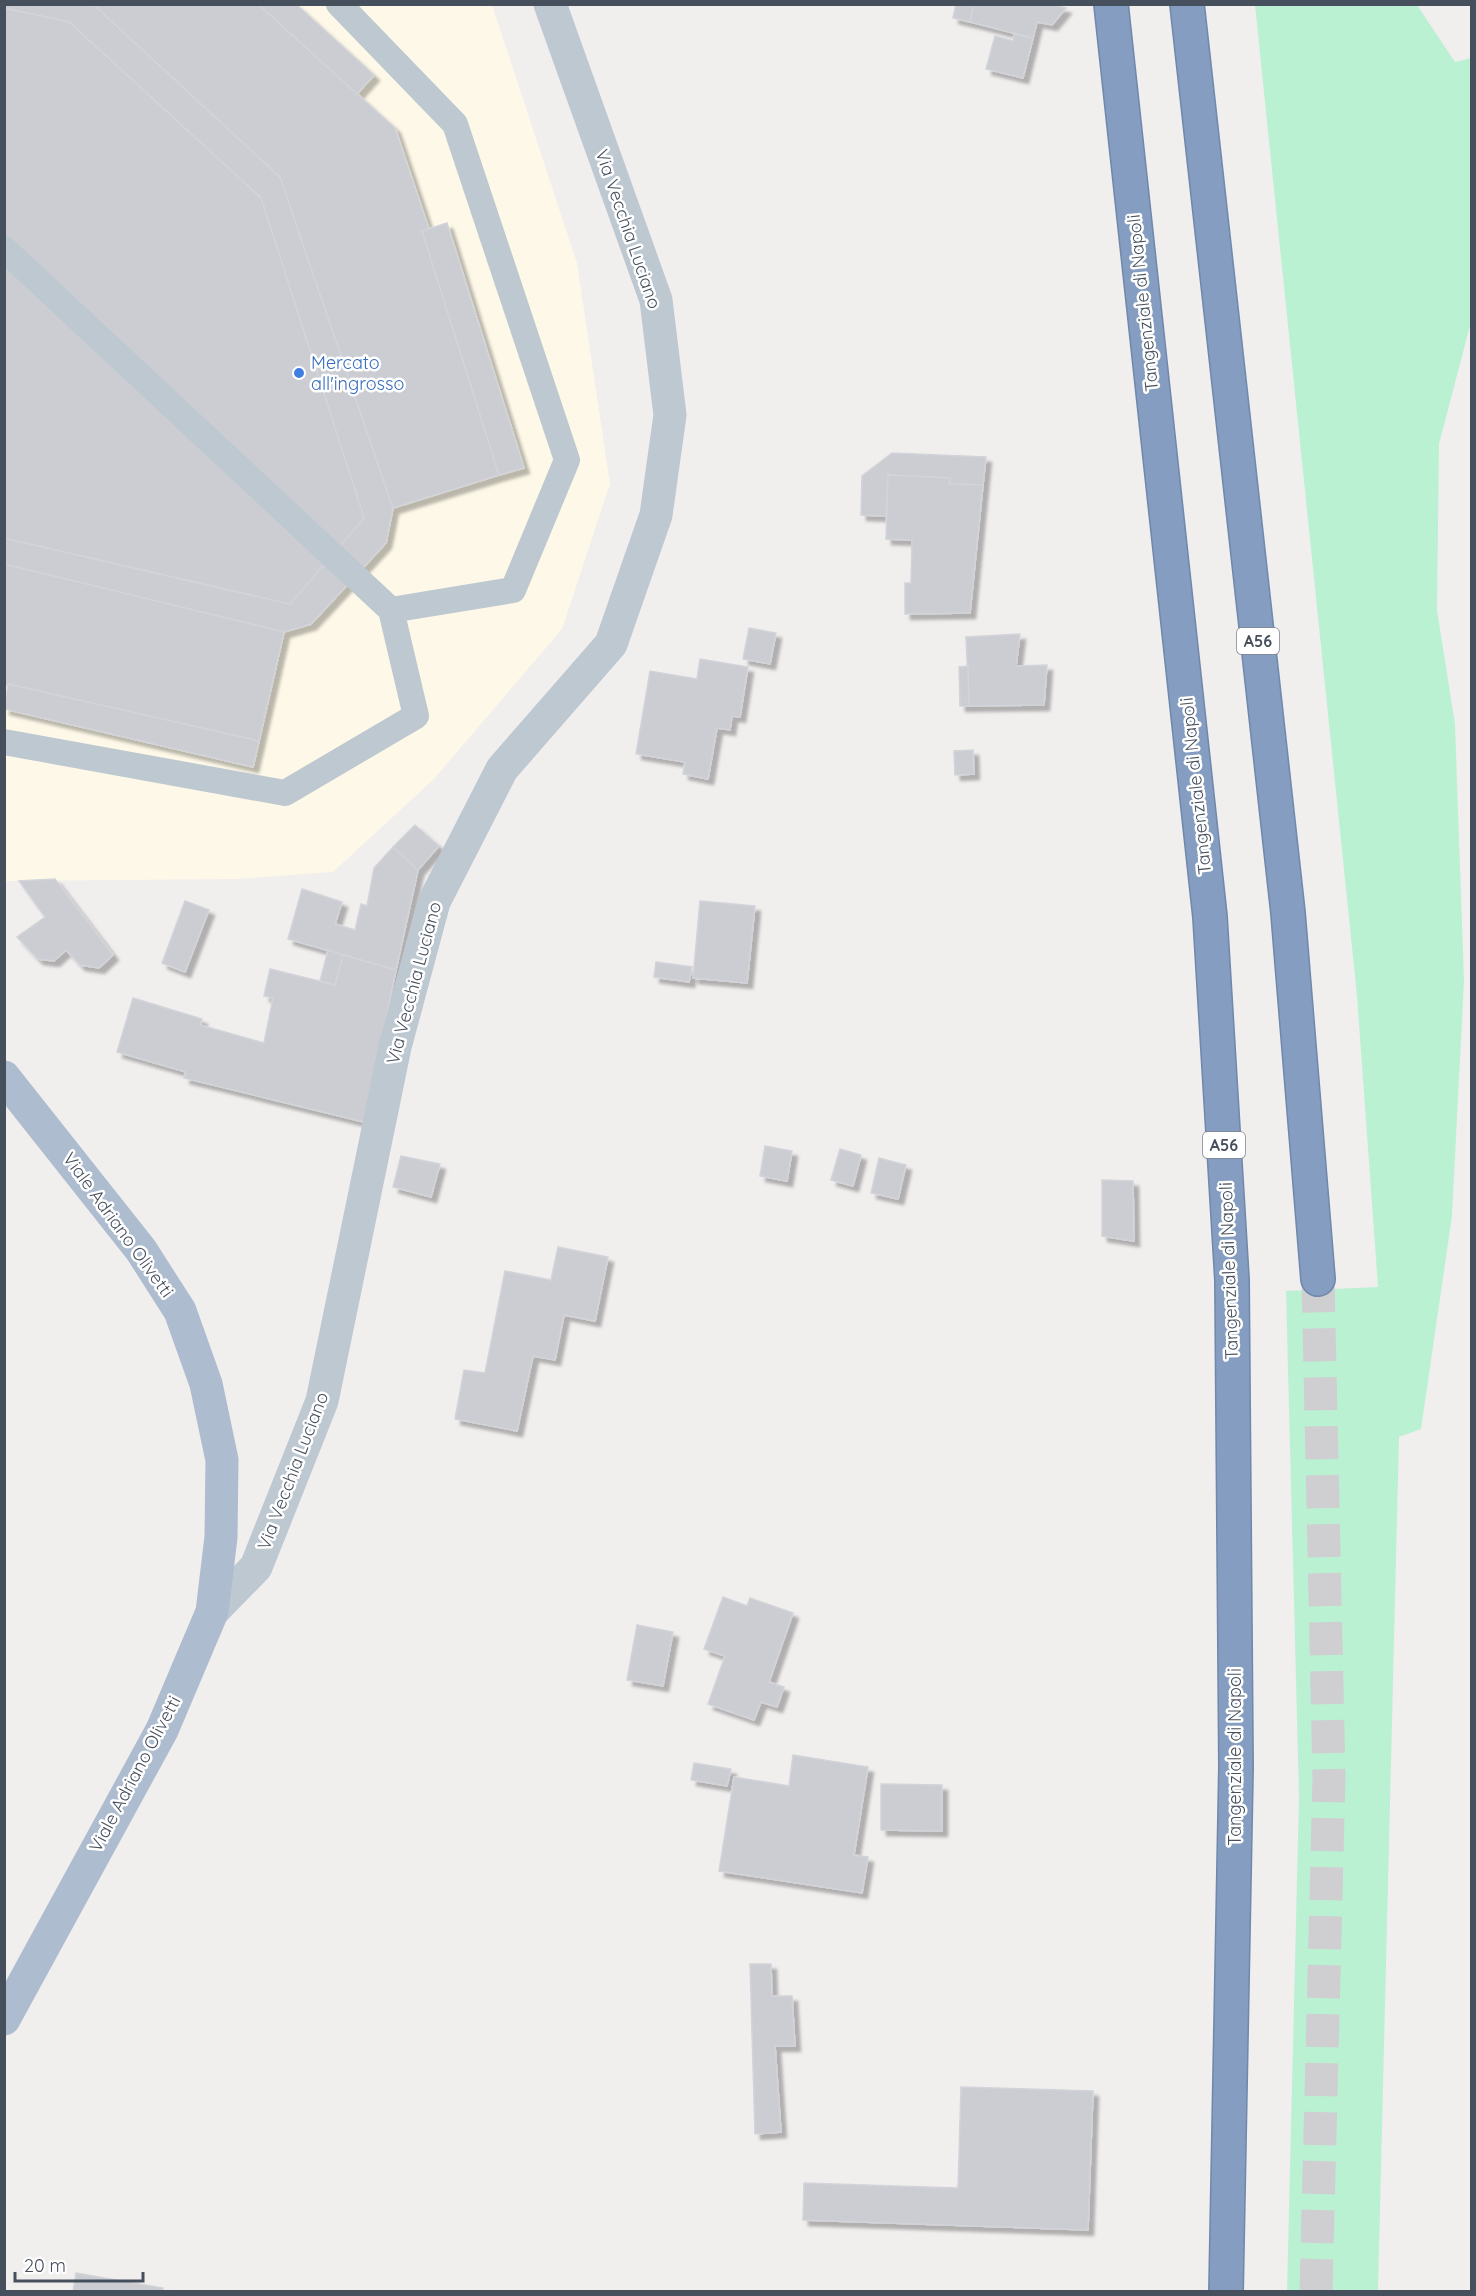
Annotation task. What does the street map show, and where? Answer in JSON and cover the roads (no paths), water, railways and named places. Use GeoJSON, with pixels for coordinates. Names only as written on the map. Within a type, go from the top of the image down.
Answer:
{"type":"FeatureCollection","features":[{"type":"Feature","properties":{"kind":"highway","name":"Tangenziale di Napoli"},"geometry":{"type":"LineString","coordinates":[[1111,4],[1210,917],[1232,1280],[1236,1767],[1226,2292]]}},
{"type":"Feature","properties":{"kind":"highway","name":"A56"},"geometry":{"type":"LineString","coordinates":[[1187,4],[1288,913],[1317,1278]]}},
{"type":"Feature","properties":{"kind":"main road","name":"Viale Adriano Olivetti"},"geometry":{"type":"LineString","coordinates":[[4,1077],[141,1251],[180,1311],[195,1347],[206,1384],[222,1460],[221,1537],[212,1612],[162,1730],[4,2019]]}},
{"type":"Feature","properties":{"kind":"street","name":"Via Vecchia Luciano"},"geometry":{"type":"LineString","coordinates":[[212,1612],[256,1567],[322,1401],[394,1047],[434,902],[502,769],[611,644],[656,515],[670,415],[656,300],[550,4]]}},
{"type":"Feature","properties":{"kind":"lane"},"geometry":{"type":"LineString","coordinates":[[339,4],[455,124],[567,460],[513,590],[391,609]]}},
{"type":"Feature","properties":{"kind":"lane"},"geometry":{"type":"LineString","coordinates":[[4,249],[391,609],[416,716],[285,793],[4,741]]}},
{"type":"Feature","properties":{"kind":"tunnel"},"geometry":{"type":"LineString","coordinates":[[1316,2292],[1329,1778],[1318,1279]]}},
{"type":"Feature","properties":{"kind":"place","name":"Mercato all'ingrosso"},"geometry":{"type":"Point","coordinates":[299,373]}}]}
